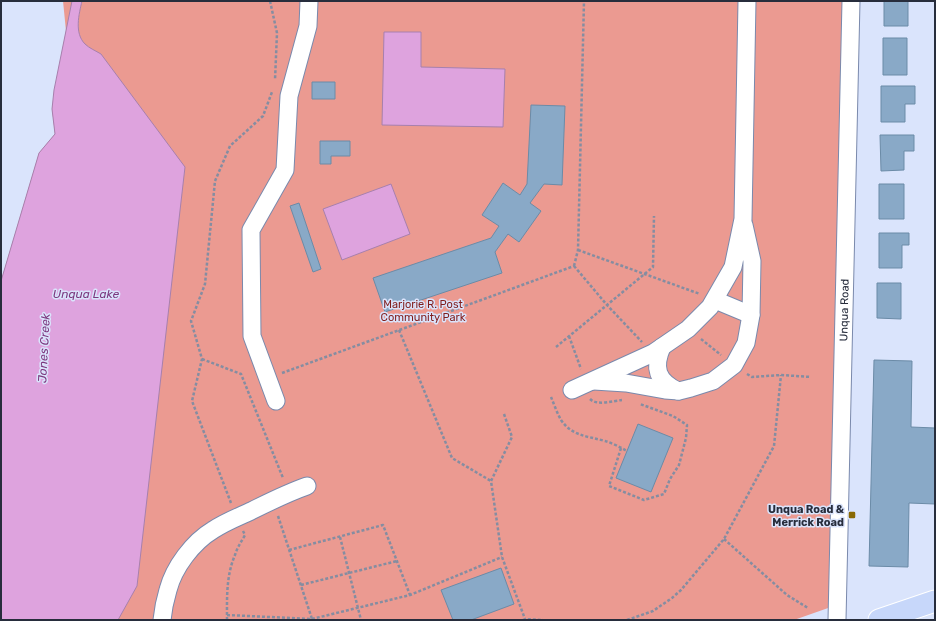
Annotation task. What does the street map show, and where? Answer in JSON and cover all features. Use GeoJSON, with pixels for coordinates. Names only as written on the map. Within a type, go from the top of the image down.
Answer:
{"type":"FeatureCollection","features":[{"type":"Feature","properties":{"kind":"main road"},"geometry":{"type":"LineString","coordinates":[[879,620],[935,601]]}},
{"type":"Feature","properties":{"kind":"street"},"geometry":{"type":"LineString","coordinates":[[276,401],[252,336],[251,230],[285,170],[289,96],[308,26],[309,1]]}},
{"type":"Feature","properties":{"kind":"street"},"geometry":{"type":"LineString","coordinates":[[572,390],[657,350],[688,329],[710,308],[734,268],[743,219],[747,1]]}},
{"type":"Feature","properties":{"kind":"street","name":"Unqua Road"},"geometry":{"type":"LineString","coordinates":[[837,620],[851,1]]}},
{"type":"Feature","properties":{"kind":"street"},"geometry":{"type":"LineString","coordinates":[[591,381],[626,383],[679,391],[712,380],[734,365],[746,344],[751,315],[752,261],[743,219]]}},
{"type":"Feature","properties":{"kind":"street"},"geometry":{"type":"LineString","coordinates":[[715,300],[751,315]]}},
{"type":"Feature","properties":{"kind":"street"},"geometry":{"type":"LineString","coordinates":[[657,350],[659,374],[666,383],[679,391]]}},
{"type":"Feature","properties":{"kind":"street"},"geometry":{"type":"LineString","coordinates":[[162,620],[168,589],[175,573],[184,557],[199,540],[212,530],[237,517],[290,492],[307,486]]}},
{"type":"Feature","properties":{"kind":"path"},"geometry":{"type":"LineString","coordinates":[[270,1],[277,33],[275,84]]}},
{"type":"Feature","properties":{"kind":"path"},"geometry":{"type":"LineString","coordinates":[[574,266],[578,250],[584,1]]}},
{"type":"Feature","properties":{"kind":"path"},"geometry":{"type":"LineString","coordinates":[[228,620],[228,578],[235,555],[245,535],[192,401],[202,359],[191,321],[205,284],[215,181],[230,146],[263,116],[273,90]]}},
{"type":"Feature","properties":{"kind":"path"},"geometry":{"type":"LineString","coordinates":[[556,347],[653,267],[654,216]]}},
{"type":"Feature","properties":{"kind":"path"},"geometry":{"type":"LineString","coordinates":[[578,250],[715,300]]}},
{"type":"Feature","properties":{"kind":"path"},"geometry":{"type":"LineString","coordinates":[[267,378],[574,266]]}},
{"type":"Feature","properties":{"kind":"path"},"geometry":{"type":"LineString","coordinates":[[574,266],[607,305],[657,350]]}},
{"type":"Feature","properties":{"kind":"path"},"geometry":{"type":"LineString","coordinates":[[399,330],[452,458],[491,481]]}},
{"type":"Feature","properties":{"kind":"path"},"geometry":{"type":"LineString","coordinates":[[202,359],[241,374],[284,481]]}},
{"type":"Feature","properties":{"kind":"path"},"geometry":{"type":"LineString","coordinates":[[626,620],[653,611],[672,598],[681,590],[724,539],[774,446],[781,376]]}},
{"type":"Feature","properties":{"kind":"path"},"geometry":{"type":"LineString","coordinates":[[552,397],[560,419],[575,433],[609,442],[627,451]]}},
{"type":"Feature","properties":{"kind":"path"},"geometry":{"type":"LineString","coordinates":[[504,414],[512,437],[491,481],[502,557],[524,620],[543,620]]}},
{"type":"Feature","properties":{"kind":"path"},"geometry":{"type":"LineString","coordinates":[[621,448],[609,486],[644,500],[664,494],[670,479],[679,465],[686,438],[687,425]]}},
{"type":"Feature","properties":{"kind":"path"},"geometry":{"type":"LineString","coordinates":[[273,500],[312,619]]}},
{"type":"Feature","properties":{"kind":"path"},"geometry":{"type":"LineString","coordinates":[[289,550],[383,525],[410,596]]}},
{"type":"Feature","properties":{"kind":"path"},"geometry":{"type":"LineString","coordinates":[[340,537],[361,620]]}},
{"type":"Feature","properties":{"kind":"path"},"geometry":{"type":"LineString","coordinates":[[724,539],[787,596],[808,608]]}},
{"type":"Feature","properties":{"kind":"path"},"geometry":{"type":"LineString","coordinates":[[227,615],[312,619],[410,596],[502,557]]}},
{"type":"Feature","properties":{"kind":"path"},"geometry":{"type":"LineString","coordinates":[[300,585],[397,561]]}},
{"type":"Feature","properties":{"kind":"green space","name":"Marjorie R. Post Community Park"},"geometry":{"type":"Polygon","coordinates":[[[63,1],[844,1],[831,607],[794,620],[1,620],[1,281],[39,153],[55,134],[52,109],[66,31],[63,1]]]}},
{"type":"Feature","properties":{"kind":"water","name":"Unqua Lake"},"geometry":{"type":"Polygon","coordinates":[[[72,1],[82,1],[78,29],[82,40],[101,54],[185,167],[137,586],[118,620],[1,620],[1,281],[39,153],[55,134],[52,109],[54,90],[72,1]]]}},
{"type":"Feature","properties":{"kind":"water"},"geometry":{"type":"Polygon","coordinates":[[[384,32],[421,32],[421,67],[505,69],[503,127],[382,125],[384,32]]]}},
{"type":"Feature","properties":{"kind":"water"},"geometry":{"type":"Polygon","coordinates":[[[391,184],[410,234],[342,260],[323,209],[391,184]]]}},
{"type":"Feature","properties":{"kind":"building"},"geometry":{"type":"Polygon","coordinates":[[[884,1],[908,1],[908,26],[884,26],[884,1]]]}},
{"type":"Feature","properties":{"kind":"building"},"geometry":{"type":"Polygon","coordinates":[[[883,38],[907,38],[907,75],[883,75],[883,38]]]}},
{"type":"Feature","properties":{"kind":"building"},"geometry":{"type":"Polygon","coordinates":[[[312,82],[335,82],[335,99],[312,99],[312,82]]]}},
{"type":"Feature","properties":{"kind":"building"},"geometry":{"type":"Polygon","coordinates":[[[881,86],[915,86],[915,104],[905,104],[905,122],[881,122],[881,86]]]}},
{"type":"Feature","properties":{"kind":"building"},"geometry":{"type":"Polygon","coordinates":[[[531,105],[565,106],[562,185],[544,184],[530,203],[541,211],[519,242],[508,234],[495,252],[502,273],[385,312],[373,278],[491,238],[499,226],[482,215],[503,183],[520,195],[527,184],[531,105]]]}},
{"type":"Feature","properties":{"kind":"building"},"geometry":{"type":"Polygon","coordinates":[[[880,135],[914,135],[914,151],[904,151],[904,170],[881,171],[880,135]]]}},
{"type":"Feature","properties":{"kind":"building"},"geometry":{"type":"Polygon","coordinates":[[[320,141],[350,141],[350,156],[331,156],[331,164],[320,164],[320,141]]]}},
{"type":"Feature","properties":{"kind":"building"},"geometry":{"type":"Polygon","coordinates":[[[879,184],[904,184],[904,219],[879,219],[879,184]]]}},
{"type":"Feature","properties":{"kind":"building"},"geometry":{"type":"Polygon","coordinates":[[[299,203],[321,269],[313,272],[290,206],[299,203]]]}},
{"type":"Feature","properties":{"kind":"building"},"geometry":{"type":"Polygon","coordinates":[[[879,233],[909,233],[909,245],[902,245],[902,268],[879,268],[879,233]]]}},
{"type":"Feature","properties":{"kind":"building"},"geometry":{"type":"Polygon","coordinates":[[[877,283],[901,283],[901,319],[877,318],[877,283]]]}},
{"type":"Feature","properties":{"kind":"building"},"geometry":{"type":"Polygon","coordinates":[[[874,360],[912,361],[911,427],[935,428],[935,504],[909,503],[908,567],[869,566],[874,360]]]}},
{"type":"Feature","properties":{"kind":"building"},"geometry":{"type":"Polygon","coordinates":[[[638,424],[673,438],[651,492],[616,478],[638,424]]]}},
{"type":"Feature","properties":{"kind":"building"},"geometry":{"type":"Polygon","coordinates":[[[501,568],[514,604],[471,620],[453,620],[441,590],[501,568]]]}},
{"type":"Feature","properties":{"kind":"place","name":"Unqua Road & Merrick Road"},"geometry":{"type":"Point","coordinates":[852,515]}},
{"type":"Feature","properties":{"kind":"water label","name":"Jones Creek"},"geometry":{"type":"Point","coordinates":[44,348]}}]}
